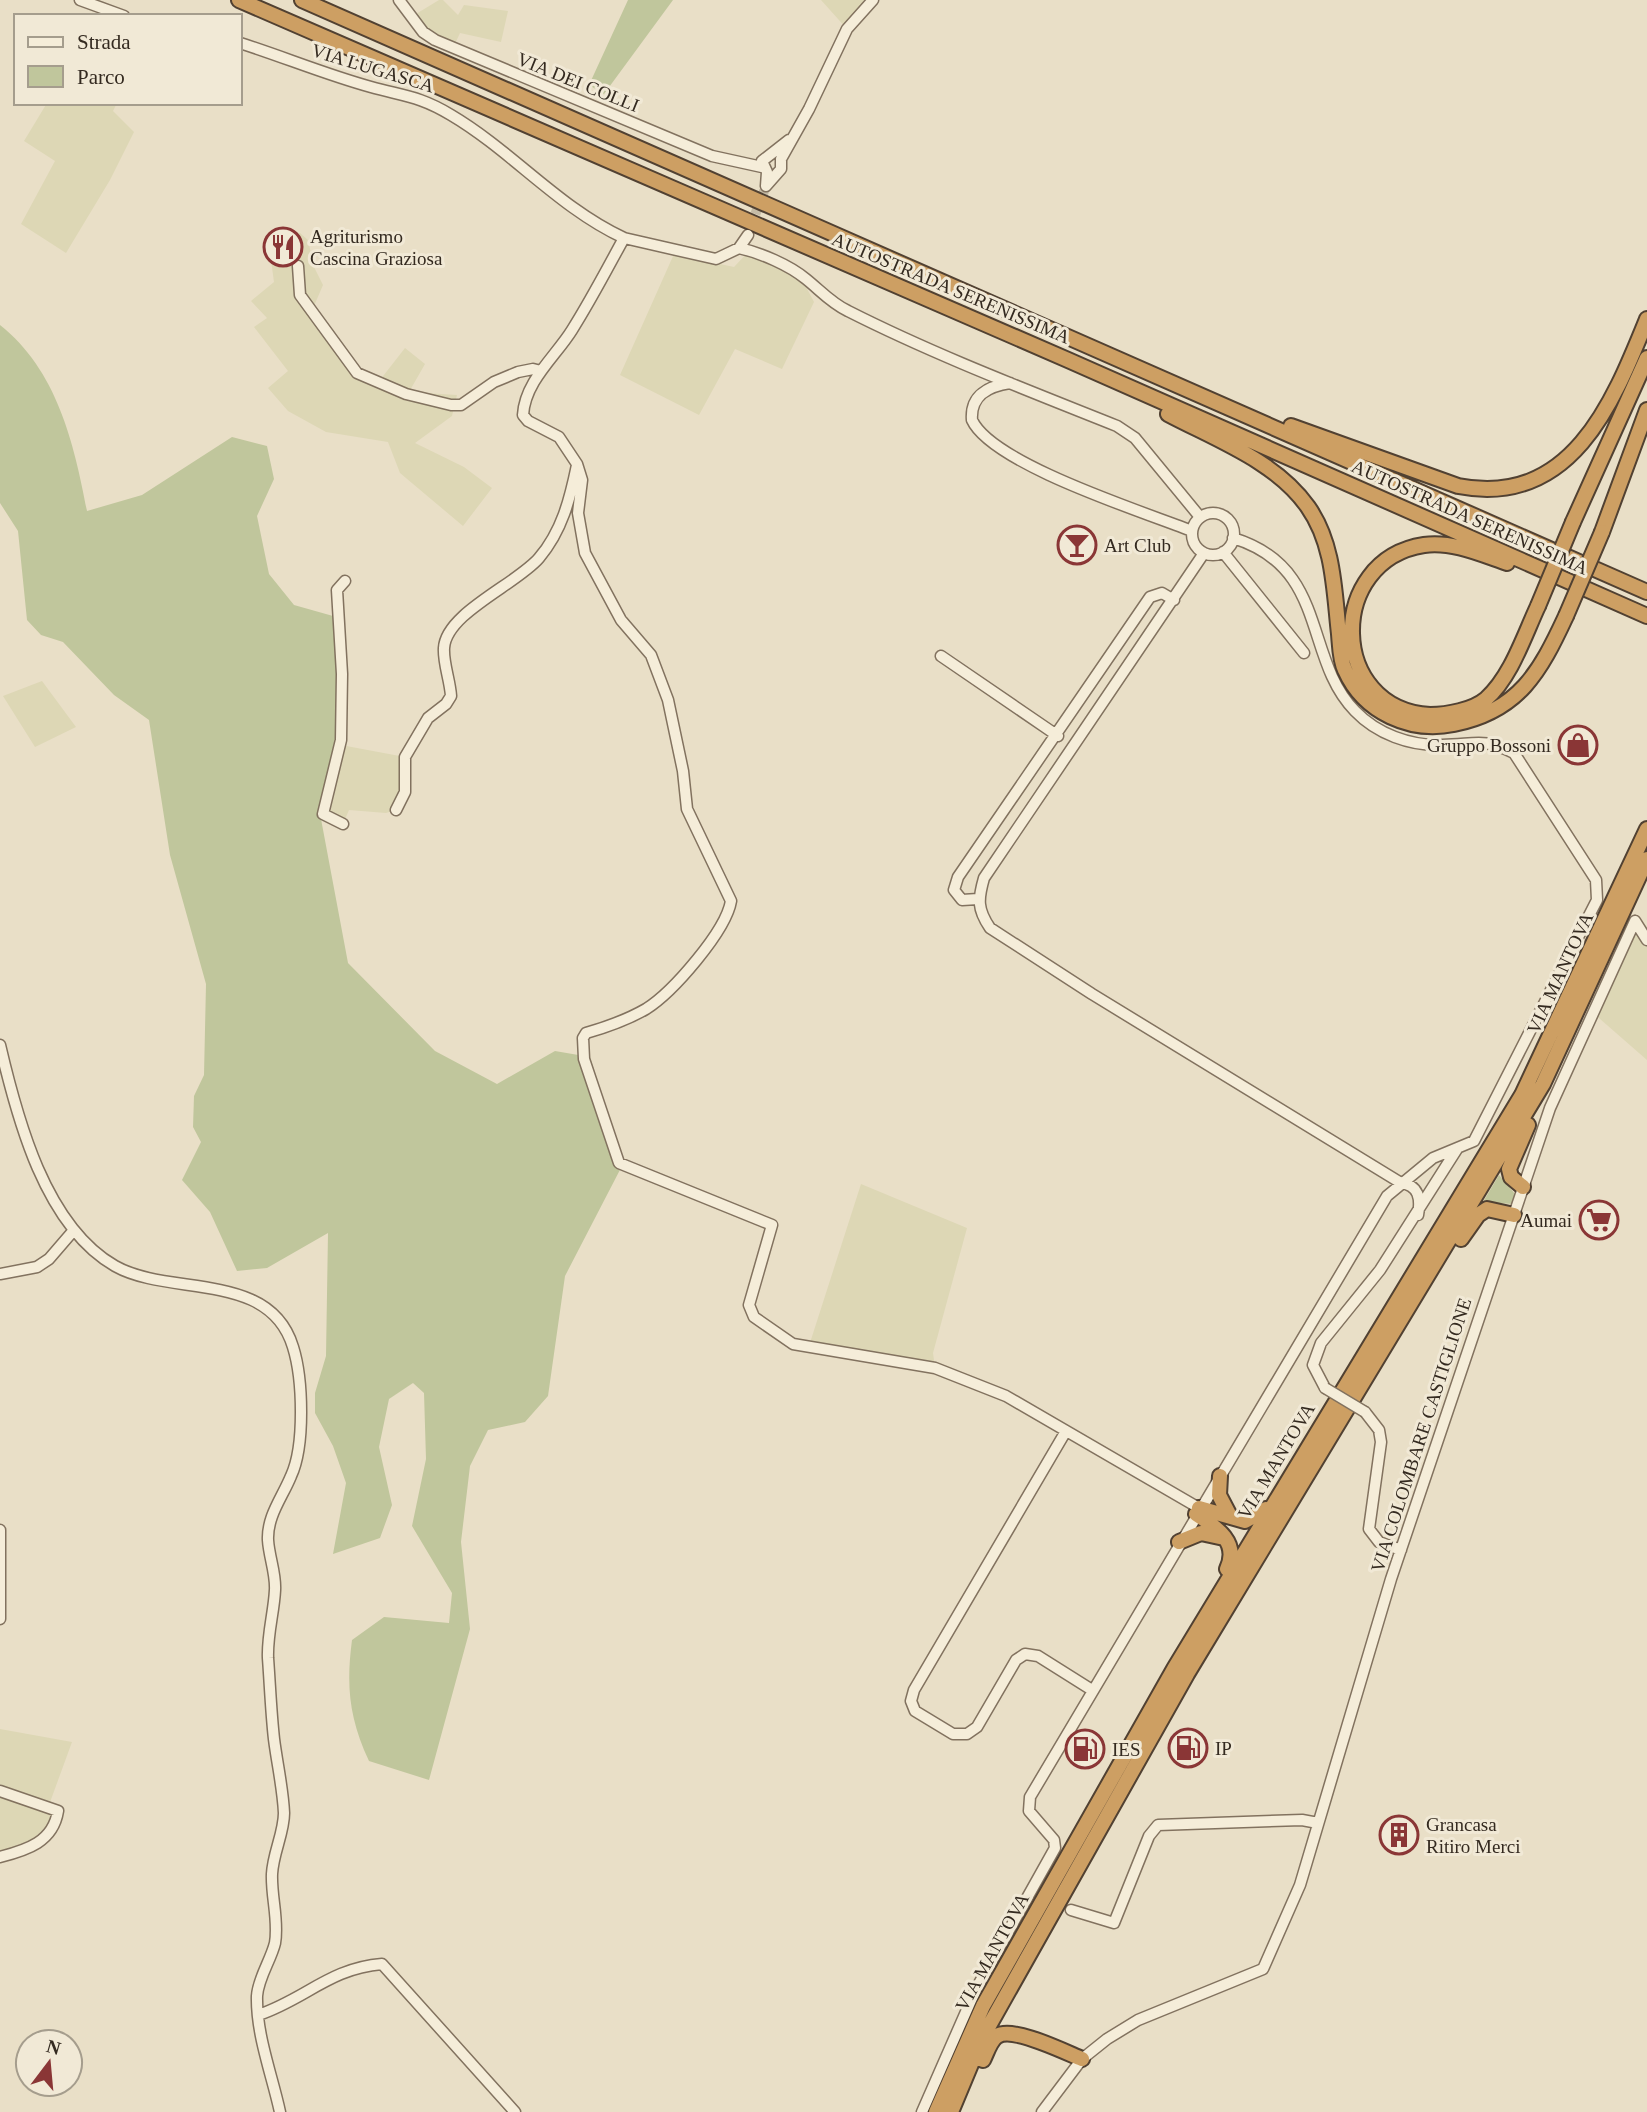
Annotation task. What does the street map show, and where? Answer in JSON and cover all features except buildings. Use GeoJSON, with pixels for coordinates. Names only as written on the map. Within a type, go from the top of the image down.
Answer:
{"type":"FeatureCollection","features":[{"type":"Feature","properties":{"kind":"highway","name":"AUTOSTRADA SERENISSIMA"},"geometry":{"type":"LineString","coordinates":[[239,0],[1068,360],[1647,616]]}},
{"type":"Feature","properties":{"kind":"highway","name":"AUTOSTRADA SERENISSIMA"},"geometry":{"type":"LineString","coordinates":[[302,0],[1647,592]]}},
{"type":"Feature","properties":{"kind":"highway"},"geometry":{"type":"LineString","coordinates":[[1195,393],[1458,486],[1472,489],[1500,487],[1547,472],[1581,447],[1605,414],[1647,319]]}},
{"type":"Feature","properties":{"kind":"highway"},"geometry":{"type":"LineString","coordinates":[[1593,592],[1461,548],[1426,545],[1408,549],[1383,564],[1361,590],[1352,621],[1355,661],[1369,686],[1390,704],[1419,714],[1444,715],[1485,700],[1500,683],[1538,606],[1573,522],[1647,358]]}},
{"type":"Feature","properties":{"kind":"highway"},"geometry":{"type":"LineString","coordinates":[[1068,360],[1244,454],[1292,488],[1318,524],[1326,544],[1344,669],[1360,693],[1382,713],[1410,726],[1439,727],[1475,720],[1517,697],[1532,680],[1549,654],[1602,532],[1647,410]]}},
{"type":"Feature","properties":{"kind":"highway","name":"VIA MANTOVA"},"geometry":{"type":"LineString","coordinates":[[936,2112],[983,2006],[1215,1602],[1274,1500],[1522,1094],[1647,829]]}},
{"type":"Feature","properties":{"kind":"highway","name":"VIA MANTOVA"},"geometry":{"type":"LineString","coordinates":[[951,2112],[981,2040],[1186,1674],[1543,1084],[1647,859]]}},
{"type":"Feature","properties":{"kind":"highway"},"geometry":{"type":"LineString","coordinates":[[1523,1187],[1511,1177],[1509,1169],[1543,1084]]}},
{"type":"Feature","properties":{"kind":"highway"},"geometry":{"type":"LineString","coordinates":[[1428,1277],[1478,1215],[1496,1209],[1514,1215]]}},
{"type":"Feature","properties":{"kind":"highway"},"geometry":{"type":"LineString","coordinates":[[1220,1476],[1219,1495],[1230,1516]]}},
{"type":"Feature","properties":{"kind":"highway"},"geometry":{"type":"LineString","coordinates":[[1198,1511],[1230,1516],[1238,1520],[1251,1520],[1274,1500]]}},
{"type":"Feature","properties":{"kind":"highway"},"geometry":{"type":"LineString","coordinates":[[1198,1511],[1226,1538],[1233,1552],[1215,1591],[1215,1602]]}},
{"type":"Feature","properties":{"kind":"highway"},"geometry":{"type":"LineString","coordinates":[[1179,1542],[1201,1533],[1226,1538]]}},
{"type":"Feature","properties":{"kind":"highway"},"geometry":{"type":"LineString","coordinates":[[1015,1980],[1004,2013],[1011,2027],[1019,2034]]}},
{"type":"Feature","properties":{"kind":"highway"},"geometry":{"type":"LineString","coordinates":[[951,2112],[996,2036],[1004,2033],[1019,2034],[1082,2059]]}},
{"type":"Feature","properties":{"kind":"street"},"geometry":{"type":"LineString","coordinates":[[80,0],[118,14]]}},
{"type":"Feature","properties":{"kind":"street","name":"VIA DEI COLLI"},"geometry":{"type":"LineString","coordinates":[[399,0],[423,32],[435,40],[712,156],[770,164],[792,137],[809,109],[847,29],[873,0]]}},
{"type":"Feature","properties":{"kind":"street","name":"VIA LUGASCA"},"geometry":{"type":"LineString","coordinates":[[242,44],[374,88],[421,98],[497,144],[601,228],[624,238],[716,259],[739,248]]}},
{"type":"Feature","properties":{"kind":"street"},"geometry":{"type":"LineString","coordinates":[[748,234],[739,248],[766,257],[806,279],[820,294],[853,314],[1117,426],[1135,438],[1200,517]]}},
{"type":"Feature","properties":{"kind":"street"},"geometry":{"type":"LineString","coordinates":[[624,238],[572,331],[541,371],[524,407],[523,415],[528,421],[559,437],[577,464],[582,480],[578,513],[586,553],[621,620],[651,655],[668,700],[683,771],[687,809],[731,901],[729,916],[661,997],[646,1009],[611,1026],[586,1033],[583,1038],[584,1059],[605,1115],[614,1156],[619,1163],[772,1225],[749,1305],[754,1317],[793,1344],[935,1368],[1006,1396],[1198,1511]]}},
{"type":"Feature","properties":{"kind":"street"},"geometry":{"type":"LineString","coordinates":[[298,265],[300,295],[358,373],[406,394],[461,405],[494,382],[518,372],[541,371]]}},
{"type":"Feature","properties":{"kind":"street"},"geometry":{"type":"LineString","coordinates":[[1011,383],[989,388],[975,400],[972,420],[985,438],[1037,469],[1192,531]]}},
{"type":"Feature","properties":{"kind":"street"},"geometry":{"type":"LineString","coordinates":[[396,810],[405,792],[405,757],[428,718],[452,696],[443,647],[449,631],[474,607],[527,571],[540,557],[568,506],[577,464]]}},
{"type":"Feature","properties":{"kind":"street"},"geometry":{"type":"LineString","coordinates":[[1214,513],[1231,524],[1233,538],[1223,552],[1204,553],[1194,544],[1192,531],[1200,517],[1214,513]]}},
{"type":"Feature","properties":{"kind":"street"},"geometry":{"type":"LineString","coordinates":[[922,2112],[976,1989],[1055,1848],[1054,1840],[1029,1811],[1028,1801],[1382,1203],[1401,1182],[1438,1156],[1474,1141],[1597,900],[1596,880],[1514,753],[1493,742],[1476,741],[1443,746],[1411,742],[1381,731],[1354,710],[1337,686],[1313,616],[1297,587],[1266,553],[1252,544],[1233,538]]}},
{"type":"Feature","properties":{"kind":"street"},"geometry":{"type":"LineString","coordinates":[[1223,552],[1304,653]]}},
{"type":"Feature","properties":{"kind":"street"},"geometry":{"type":"LineString","coordinates":[[1204,553],[984,878],[978,899],[981,915],[990,928],[1092,994],[1401,1182],[1414,1187],[1419,1195],[1418,1215]]}},
{"type":"Feature","properties":{"kind":"street"},"geometry":{"type":"LineString","coordinates":[[342,824],[323,814],[341,740],[342,674],[337,590],[345,581]]}},
{"type":"Feature","properties":{"kind":"street"},"geometry":{"type":"LineString","coordinates":[[978,899],[962,900],[954,890],[958,877],[1058,736],[1150,597],[1161,593],[1174,600]]}},
{"type":"Feature","properties":{"kind":"street"},"geometry":{"type":"LineString","coordinates":[[940,656],[1058,736]]}},
{"type":"Feature","properties":{"kind":"street","name":"VIA COLOMBARE CASTIGLIONE"},"geometry":{"type":"LineString","coordinates":[[1082,2059],[1138,2020],[1263,1969],[1293,1904],[1401,1550],[1550,1108],[1635,920],[1647,940]]}},
{"type":"Feature","properties":{"kind":"street"},"geometry":{"type":"LineString","coordinates":[[0,1045],[12,1097],[52,1198],[74,1230],[114,1265],[132,1274],[161,1282],[223,1290],[251,1299],[286,1330],[293,1345],[299,1372],[298,1450],[293,1474],[270,1520],[268,1539],[275,1587],[268,1652],[273,1734],[284,1816],[272,1876],[275,1944],[257,1992],[258,2015],[280,2112]]}},
{"type":"Feature","properties":{"kind":"street"},"geometry":{"type":"LineString","coordinates":[[1401,1550],[1378,1542],[1369,1529],[1381,1441],[1379,1430],[1365,1412],[1325,1388],[1314,1365],[1321,1343],[1380,1270],[1418,1215],[1457,1148]]}},
{"type":"Feature","properties":{"kind":"street"},"geometry":{"type":"LineString","coordinates":[[1437,1183],[1440,1171],[1438,1156]]}},
{"type":"Feature","properties":{"kind":"street"},"geometry":{"type":"LineString","coordinates":[[0,1273],[37,1267],[49,1259],[74,1230]]}},
{"type":"Feature","properties":{"kind":"street"},"geometry":{"type":"LineString","coordinates":[[1066,1431],[914,1690],[911,1701],[915,1711],[953,1734],[967,1734],[977,1727],[1016,1660],[1025,1654],[1038,1656],[1092,1690]]}},
{"type":"Feature","properties":{"kind":"street"},"geometry":{"type":"LineString","coordinates":[[0,1530],[0,1619]]}},
{"type":"Feature","properties":{"kind":"street"},"geometry":{"type":"LineString","coordinates":[[0,1791],[58,1811],[56,1825],[44,1839],[25,1850],[0,1857]]}},
{"type":"Feature","properties":{"kind":"street"},"geometry":{"type":"LineString","coordinates":[[1071,1910],[1114,1923],[1149,1836],[1158,1825],[1302,1819],[1318,1823]]}},
{"type":"Feature","properties":{"kind":"street"},"geometry":{"type":"LineString","coordinates":[[258,2015],[273,2010],[325,1979],[357,1966],[382,1964],[515,2112]]}},
{"type":"Feature","properties":{"kind":"street"},"geometry":{"type":"LineString","coordinates":[[1042,2112],[1082,2059]]}},
{"type":"Feature","properties":{"kind":"shaded area"},"geometry":{"type":"Polygon","coordinates":[[[443,0],[458,15],[464,5],[508,11],[501,42],[460,33],[453,48],[411,17],[443,0]]]}},
{"type":"Feature","properties":{"kind":"shaded area"},"geometry":{"type":"Polygon","coordinates":[[[821,0],[873,0],[847,29],[821,0]]]}},
{"type":"Feature","properties":{"kind":"shaded area"},"geometry":{"type":"Polygon","coordinates":[[[46,105],[116,105],[113,111],[134,132],[110,180],[66,253],[21,224],[55,161],[24,141],[46,105]]]}},
{"type":"Feature","properties":{"kind":"shaded area"},"geometry":{"type":"Polygon","coordinates":[[[300,233],[308,240],[314,267],[323,285],[314,306],[360,372],[380,380],[405,348],[425,364],[409,392],[457,395],[452,416],[415,443],[464,467],[492,488],[463,526],[400,473],[388,442],[326,432],[288,411],[268,388],[288,371],[254,327],[267,318],[251,301],[274,282],[268,238],[300,233]]]}},
{"type":"Feature","properties":{"kind":"shaded area"},"geometry":{"type":"Polygon","coordinates":[[[749,251],[804,283],[814,302],[782,369],[735,349],[699,415],[620,375],[674,254],[734,267],[749,251]]]}},
{"type":"Feature","properties":{"kind":"shaded area"},"geometry":{"type":"Polygon","coordinates":[[[42,681],[76,727],[35,747],[3,696],[42,681]]]}},
{"type":"Feature","properties":{"kind":"shaded area"},"geometry":{"type":"Polygon","coordinates":[[[341,745],[405,757],[405,792],[396,810],[386,813],[349,810],[343,824],[324,813],[341,745]]]}},
{"type":"Feature","properties":{"kind":"shaded area"},"geometry":{"type":"Polygon","coordinates":[[[1635,921],[1647,940],[1647,1060],[1592,1012],[1635,921]]]}},
{"type":"Feature","properties":{"kind":"shaded area"},"geometry":{"type":"Polygon","coordinates":[[[861,1184],[967,1228],[933,1353],[935,1368],[808,1349],[861,1184]]]}},
{"type":"Feature","properties":{"kind":"shaded area"},"geometry":{"type":"Polygon","coordinates":[[[0,1729],[72,1742],[49,1805],[58,1811],[44,1839],[0,1857],[0,1729]]]}},
{"type":"Feature","properties":{"kind":"green space"},"geometry":{"type":"Polygon","coordinates":[[[628,0],[673,0],[604,94],[589,85],[628,0]]]}},
{"type":"Feature","properties":{"kind":"green space"},"geometry":{"type":"Polygon","coordinates":[[[0,325],[20,343],[36,363],[60,409],[76,460],[87,511],[142,495],[232,437],[267,446],[274,479],[257,516],[269,574],[294,605],[333,616],[339,648],[341,734],[321,819],[348,963],[435,1051],[497,1084],[555,1051],[590,1057],[623,1164],[565,1276],[548,1396],[525,1422],[488,1430],[470,1466],[461,1542],[470,1629],[429,1780],[369,1761],[353,1716],[349,1687],[352,1640],[384,1617],[449,1623],[452,1593],[412,1526],[426,1459],[424,1393],[413,1383],[389,1399],[379,1447],[392,1505],[380,1538],[333,1554],[346,1483],[333,1446],[315,1413],[315,1393],[326,1356],[328,1233],[267,1268],[237,1271],[210,1212],[182,1180],[201,1142],[193,1127],[194,1096],[204,1075],[206,984],[170,855],[149,720],[114,695],[63,642],[41,635],[27,620],[18,531],[0,503],[0,325]]]}},
{"type":"Feature","properties":{"kind":"green space"},"geometry":{"type":"Polygon","coordinates":[[[1499,1175],[1515,1194],[1513,1204],[1483,1202],[1499,1175]]]}},
{"type":"Feature","properties":{"kind":"tunnel"},"geometry":{"type":"LineString","coordinates":[[750,228],[766,186]]}},
{"type":"Feature","properties":{"kind":"place","name":"Agriturismo Cascina Graziosa"},"geometry":{"type":"Point","coordinates":[283,247]}},
{"type":"Feature","properties":{"kind":"place","name":"Art Club"},"geometry":{"type":"Point","coordinates":[1077,545]}},
{"type":"Feature","properties":{"kind":"place","name":"Gruppo Bossoni"},"geometry":{"type":"Point","coordinates":[1578,745]}},
{"type":"Feature","properties":{"kind":"place","name":"Aumai"},"geometry":{"type":"Point","coordinates":[1599,1220]}},
{"type":"Feature","properties":{"kind":"place","name":"IP"},"geometry":{"type":"Point","coordinates":[1188,1748]}},
{"type":"Feature","properties":{"kind":"place","name":"IES"},"geometry":{"type":"Point","coordinates":[1085,1749]}},
{"type":"Feature","properties":{"kind":"place","name":"Grancasa Ritiro Merci"},"geometry":{"type":"Point","coordinates":[1399,1835]}}]}
